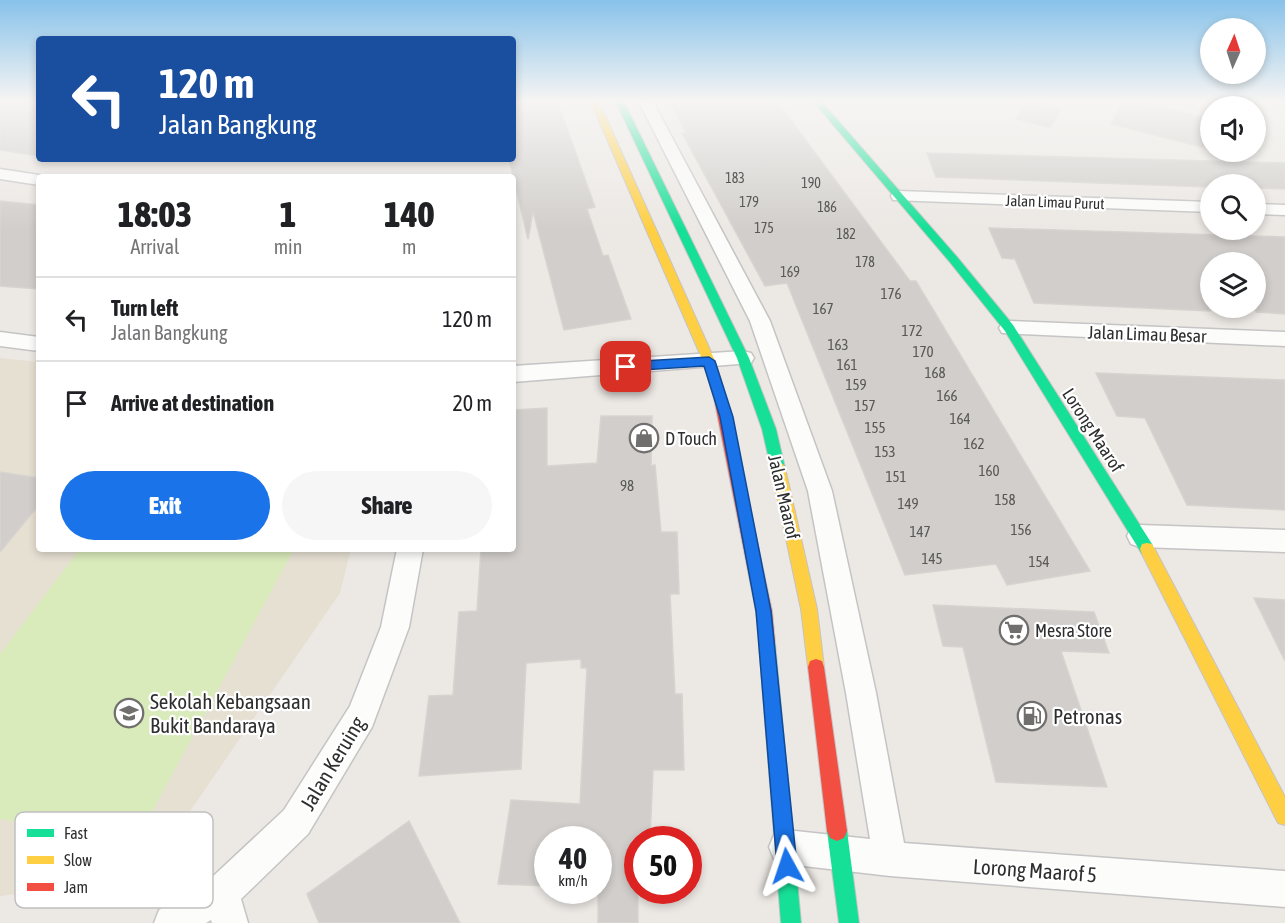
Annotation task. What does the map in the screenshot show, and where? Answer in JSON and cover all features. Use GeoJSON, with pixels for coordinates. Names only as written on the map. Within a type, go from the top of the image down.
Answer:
{"type":"FeatureCollection","features":[{"type":"Feature","properties":{"kind":"main road"},"geometry":{"type":"LineString","coordinates":[[613,143],[709,361],[726,417],[764,611],[791,923]]}},
{"type":"Feature","properties":{"kind":"main road","name":"Jalan Maarof"},"geometry":{"type":"LineString","coordinates":[[640,143],[743,358],[769,429],[809,609],[849,923]]}},
{"type":"Feature","properties":{"kind":"main road","name":"Lorong Maarof"},"geometry":{"type":"LineString","coordinates":[[853,143],[1008,328],[1140,536],[1285,816]]}},
{"type":"Feature","properties":{"kind":"street","name":"Jalan Maarof"},"geometry":{"type":"LineString","coordinates":[[667,143],[760,321],[820,491],[861,693],[890,859]]}},
{"type":"Feature","properties":{"kind":"street"},"geometry":{"type":"LineString","coordinates":[[0,174],[36,180]]}},
{"type":"Feature","properties":{"kind":"street","name":"Jalan Limau Purut"},"geometry":{"type":"LineString","coordinates":[[899,196],[1200,207]]}},
{"type":"Feature","properties":{"kind":"street"},"geometry":{"type":"LineString","coordinates":[[1266,209],[1285,210]]}},
{"type":"Feature","properties":{"kind":"street","name":"Jalan Limau Besar"},"geometry":{"type":"LineString","coordinates":[[1008,328],[1285,339]]}},
{"type":"Feature","properties":{"kind":"street"},"geometry":{"type":"LineString","coordinates":[[0,339],[36,344]]}},
{"type":"Feature","properties":{"kind":"street"},"geometry":{"type":"LineString","coordinates":[[516,374],[743,358]]}},
{"type":"Feature","properties":{"kind":"street"},"geometry":{"type":"LineString","coordinates":[[1140,536],[1285,541]]}},
{"type":"Feature","properties":{"kind":"street","name":"Jalan Keruing"},"geometry":{"type":"LineString","coordinates":[[172,923],[226,908],[296,822],[361,716],[395,627],[409,552]]}},
{"type":"Feature","properties":{"kind":"street","name":"Lorong Maarof 5"},"geometry":{"type":"LineString","coordinates":[[786,847],[890,859],[1285,889]]}},
{"type":"Feature","properties":{"kind":"shaded area","name":"Sekolah Kebangsaan Bukit Bandaraya"},"geometry":{"type":"Polygon","coordinates":[[[0,358],[36,362],[36,552],[350,552],[340,593],[189,812],[15,812],[15,894],[0,896],[0,358]]]}},
{"type":"Feature","properties":{"kind":"green space"},"geometry":{"type":"Polygon","coordinates":[[[78,552],[292,552],[152,812],[15,812],[15,822],[0,819],[0,654],[78,552]]]}},
{"type":"Feature","properties":{"kind":"building"},"geometry":{"type":"Polygon","coordinates":[[[0,143],[36,143],[36,156],[0,150],[0,143]]]}},
{"type":"Feature","properties":{"kind":"building"},"geometry":{"type":"Polygon","coordinates":[[[516,143],[572,143],[595,207],[587,209],[603,256],[608,255],[631,319],[564,330],[533,211],[528,239],[516,188],[516,174],[513,174],[510,162],[516,162],[516,143]]]}},
{"type":"Feature","properties":{"kind":"building"},"geometry":{"type":"Polygon","coordinates":[[[687,143],[808,143],[910,281],[916,281],[1090,571],[1007,585],[996,564],[905,575],[787,283],[765,286],[687,143]]]}},
{"type":"Feature","properties":{"kind":"building"},"geometry":{"type":"Polygon","coordinates":[[[1187,143],[1200,143],[1200,146],[1187,143]]]}},
{"type":"Feature","properties":{"kind":"building"},"geometry":{"type":"Polygon","coordinates":[[[927,153],[1285,163],[1285,189],[1266,188],[1266,174],[1200,174],[1200,187],[936,177],[927,153]]]}},
{"type":"Feature","properties":{"kind":"building"},"geometry":{"type":"Polygon","coordinates":[[[0,201],[36,205],[36,289],[0,286],[0,201]]]}},
{"type":"Feature","properties":{"kind":"building"},"geometry":{"type":"Polygon","coordinates":[[[989,228],[1200,234],[1200,240],[1266,240],[1266,236],[1285,237],[1285,314],[1266,313],[1266,252],[1200,252],[1200,311],[1034,303],[1015,259],[1002,258],[989,228]]]}},
{"type":"Feature","properties":{"kind":"building"},"geometry":{"type":"Polygon","coordinates":[[[1096,373],[1285,380],[1285,510],[1187,505],[1145,418],[1117,416],[1096,373]]]}},
{"type":"Feature","properties":{"kind":"building"},"geometry":{"type":"Polygon","coordinates":[[[547,408],[547,466],[597,463],[601,416],[652,416],[651,466],[655,465],[661,532],[677,532],[679,594],[670,594],[675,694],[682,694],[684,770],[653,770],[651,826],[624,826],[624,904],[638,904],[638,923],[598,923],[598,904],[612,904],[612,826],[534,826],[534,885],[498,884],[511,800],[580,804],[587,668],[581,668],[581,659],[526,663],[521,769],[419,776],[429,696],[453,695],[459,612],[477,611],[481,552],[516,552],[516,410],[547,408]]]}},
{"type":"Feature","properties":{"kind":"building"},"geometry":{"type":"Polygon","coordinates":[[[0,472],[36,478],[36,509],[0,552],[0,472]]]}},
{"type":"Feature","properties":{"kind":"building"},"geometry":{"type":"Polygon","coordinates":[[[1254,598],[1285,600],[1285,661],[1254,598]]]}},
{"type":"Feature","properties":{"kind":"building","name":"Petronas"},"geometry":{"type":"Polygon","coordinates":[[[933,605],[1094,612],[1109,653],[1061,651],[1107,787],[996,782],[963,647],[943,646],[933,605]]]}},
{"type":"Feature","properties":{"kind":"building"},"geometry":{"type":"Polygon","coordinates":[[[409,821],[460,923],[319,923],[307,894],[409,821]]]}},
{"type":"Feature","properties":{"kind":"traffic: fast"},"geometry":{"type":"LineString","coordinates":[[640,143],[743,358],[769,429],[778,468]]}},
{"type":"Feature","properties":{"kind":"traffic: fast"},"geometry":{"type":"LineString","coordinates":[[853,143],[1009,328],[1147,549]]}},
{"type":"Feature","properties":{"kind":"traffic: fast"},"geometry":{"type":"LineString","coordinates":[[767,643],[791,923]]}},
{"type":"Feature","properties":{"kind":"traffic: fast"},"geometry":{"type":"LineString","coordinates":[[837,831],[849,923]]}},
{"type":"Feature","properties":{"kind":"traffic: slow"},"geometry":{"type":"LineString","coordinates":[[613,143],[709,361],[720,398]]}},
{"type":"Feature","properties":{"kind":"traffic: slow"},"geometry":{"type":"LineString","coordinates":[[778,468],[809,609],[816,667]]}},
{"type":"Feature","properties":{"kind":"traffic: slow"},"geometry":{"type":"LineString","coordinates":[[1147,549],[1285,816]]}},
{"type":"Feature","properties":{"kind":"traffic: jam"},"geometry":{"type":"LineString","coordinates":[[720,398],[764,611],[767,643]]}},
{"type":"Feature","properties":{"kind":"traffic: jam"},"geometry":{"type":"LineString","coordinates":[[816,667],[837,831]]}},
{"type":"Feature","properties":{"kind":"place","name":"D Touch"},"geometry":{"type":"Point","coordinates":[644,438]}},
{"type":"Feature","properties":{"kind":"place","name":"Mesra Store"},"geometry":{"type":"Point","coordinates":[1014,630]}},
{"type":"Feature","properties":{"kind":"place","name":"Sekolah Kebangsaan Bukit Bandaraya"},"geometry":{"type":"Point","coordinates":[129,713]}},
{"type":"Feature","properties":{"kind":"place","name":"Petronas"},"geometry":{"type":"Point","coordinates":[1032,716]}},
{"type":"Feature","properties":{"kind":"route"},"geometry":{"type":"LineString","coordinates":[[626,367],[709,361],[726,417],[764,611],[787,866]]}}]}
